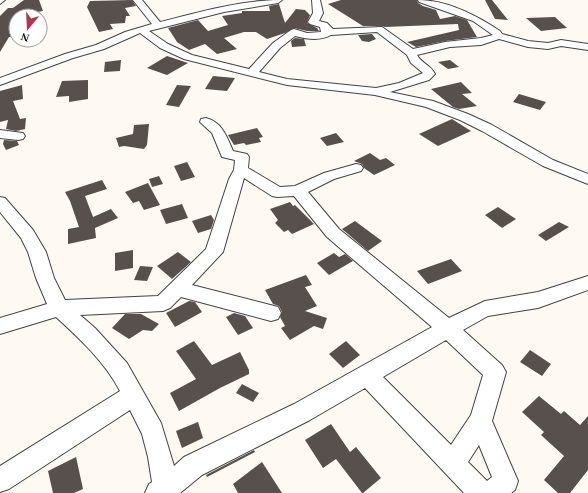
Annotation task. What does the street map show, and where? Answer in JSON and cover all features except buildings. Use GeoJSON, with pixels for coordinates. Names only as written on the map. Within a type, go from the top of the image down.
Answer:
{"type":"FeatureCollection","features":[{"type":"Feature","properties":{"kind":"street"},"geometry":{"type":"LineString","coordinates":[[137,0],[158,25]]}},
{"type":"Feature","properties":{"kind":"street"},"geometry":{"type":"LineString","coordinates":[[0,82],[142,30],[204,10],[278,0]]}},
{"type":"Feature","properties":{"kind":"street"},"geometry":{"type":"LineString","coordinates":[[316,0],[318,13],[313,22],[324,25],[331,32],[379,29],[411,53],[415,61],[428,71],[429,74],[425,78],[389,90],[376,92],[364,91]]}},
{"type":"Feature","properties":{"kind":"street"},"geometry":{"type":"LineString","coordinates":[[422,0],[476,19],[497,33],[498,36],[528,44],[548,46],[561,43],[588,47]]}},
{"type":"Feature","properties":{"kind":"street"},"geometry":{"type":"LineString","coordinates":[[252,73],[280,41],[287,36],[294,32],[307,36],[327,34],[324,25]]}},
{"type":"Feature","properties":{"kind":"street"},"geometry":{"type":"LineString","coordinates":[[142,30],[174,52],[203,61],[308,86],[337,87],[364,91],[429,104],[487,128],[548,163],[588,179]]}},
{"type":"Feature","properties":{"kind":"street"},"geometry":{"type":"LineString","coordinates":[[411,53],[426,48],[444,45],[471,44],[488,41],[498,36]]}},
{"type":"Feature","properties":{"kind":"street"},"geometry":{"type":"LineString","coordinates":[[0,326],[59,308],[163,303],[214,252],[236,179],[241,170],[242,157],[227,154],[218,131],[206,122]]}},
{"type":"Feature","properties":{"kind":"street"},"geometry":{"type":"LineString","coordinates":[[0,134],[18,136]]}},
{"type":"Feature","properties":{"kind":"street"},"geometry":{"type":"LineString","coordinates":[[241,170],[277,192],[298,191],[329,176],[356,168]]}},
{"type":"Feature","properties":{"kind":"street"},"geometry":{"type":"LineString","coordinates":[[298,191],[333,233],[447,328],[495,372],[481,421],[453,464]]}},
{"type":"Feature","properties":{"kind":"street"},"geometry":{"type":"LineString","coordinates":[[0,202],[27,234],[37,252],[45,278],[59,308],[88,334],[120,370],[153,431],[160,457],[164,491]]}},
{"type":"Feature","properties":{"kind":"street"},"geometry":{"type":"LineString","coordinates":[[164,491],[193,466],[302,412],[368,376],[447,328],[485,309],[538,300],[588,283]]}},
{"type":"Feature","properties":{"kind":"street"},"geometry":{"type":"LineString","coordinates":[[177,289],[271,313]]}},
{"type":"Feature","properties":{"kind":"street"},"geometry":{"type":"LineString","coordinates":[[368,376],[481,493]]}},
{"type":"Feature","properties":{"kind":"street"},"geometry":{"type":"LineString","coordinates":[[0,480],[133,395]]}},
{"type":"Feature","properties":{"kind":"street"},"geometry":{"type":"LineString","coordinates":[[481,421],[506,481],[493,493]]}}]}
